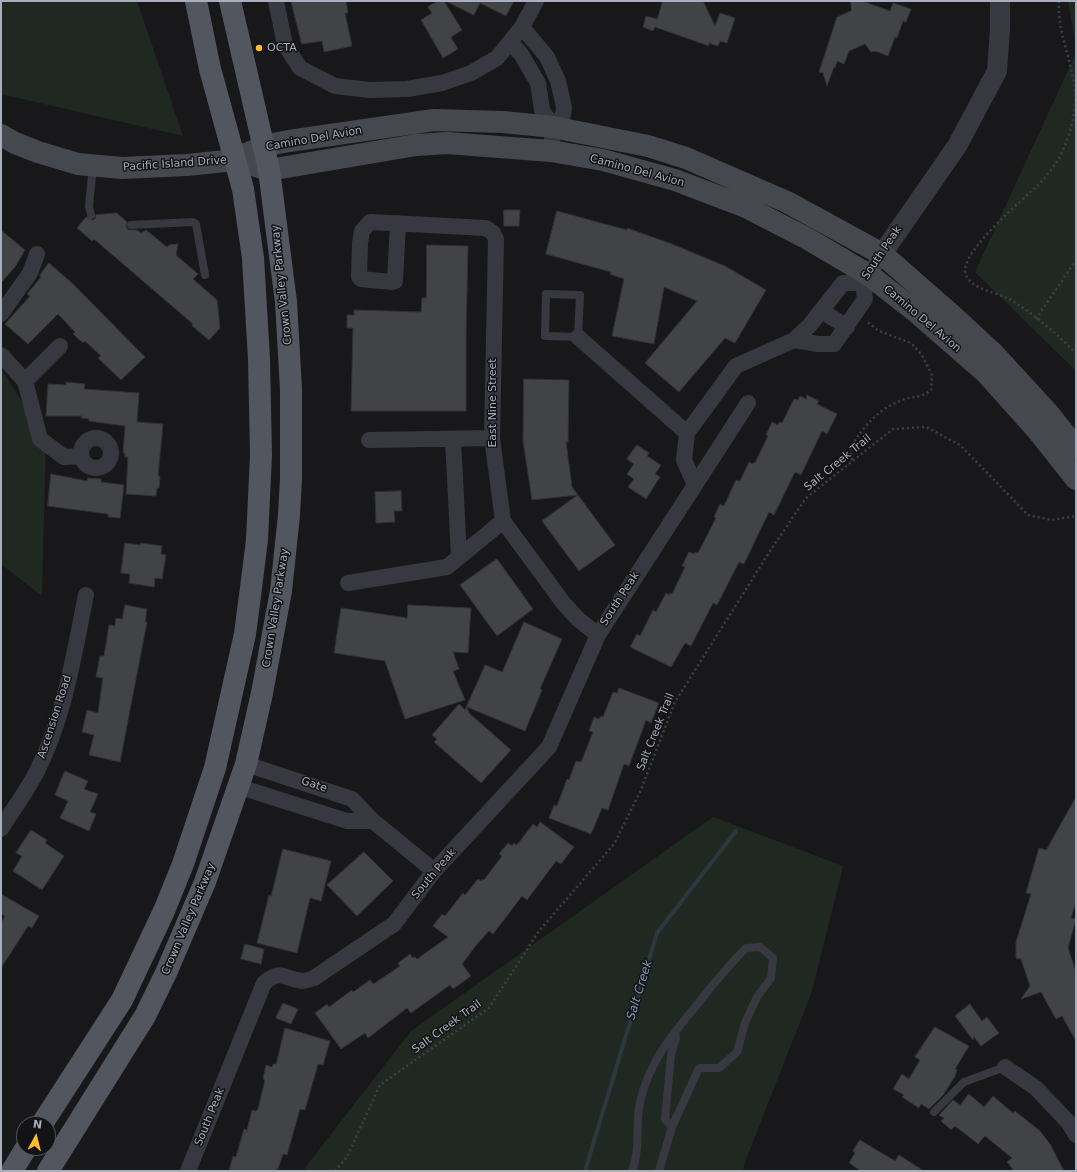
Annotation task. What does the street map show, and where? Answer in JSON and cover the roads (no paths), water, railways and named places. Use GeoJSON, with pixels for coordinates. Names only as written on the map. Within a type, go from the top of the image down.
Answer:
{"type":"FeatureCollection","features":[{"type":"Feature","properties":{"kind":"main road"},"geometry":{"type":"LineString","coordinates":[[47,1116],[122,1000],[164,911],[190,844],[215,768],[245,634],[257,540],[261,455],[253,258],[243,189],[210,70],[196,1]]}},
{"type":"Feature","properties":{"kind":"main road","name":"Crown Valley Parkway"},"geometry":{"type":"LineString","coordinates":[[48,1171],[145,1016],[166,973],[205,882],[240,787],[262,694],[281,591],[290,500],[291,389],[288,323],[269,170],[230,1]]}},
{"type":"Feature","properties":{"kind":"main road","name":"Camino Del Avion"},"geometry":{"type":"LineString","coordinates":[[235,160],[264,146],[434,120],[503,122],[553,127],[648,146],[686,158],[787,202],[882,254],[992,352],[1049,414],[1076,448]]}},
{"type":"Feature","properties":{"kind":"main road","name":"Pacific Island Drive"},"geometry":{"type":"LineString","coordinates":[[1,135],[15,143],[38,152],[78,164],[122,168],[187,165],[235,160]]}},
{"type":"Feature","properties":{"kind":"main road","name":"Camino Del Avion"},"geometry":{"type":"LineString","coordinates":[[235,160],[269,170],[416,145],[447,143],[551,151],[603,160],[675,180],[746,207],[808,239],[915,311],[986,373],[1037,430],[1074,475]]}},
{"type":"Feature","properties":{"kind":"main road"},"geometry":{"type":"LineString","coordinates":[[12,1171],[21,1156]]}},
{"type":"Feature","properties":{"kind":"street"},"geometry":{"type":"LineString","coordinates":[[276,1],[285,45],[300,68],[335,86],[370,90],[407,89],[442,84],[471,73],[497,58],[522,27],[536,1]]}},
{"type":"Feature","properties":{"kind":"street","name":"South Peak"},"geometry":{"type":"LineString","coordinates":[[188,1171],[264,983],[271,976],[279,974],[302,981],[314,978],[394,924],[434,870],[550,747],[598,635],[695,485],[684,460],[687,433],[736,366],[794,340],[810,325],[843,283],[866,279],[957,146],[997,71],[1000,1]]}},
{"type":"Feature","properties":{"kind":"street"},"geometry":{"type":"LineString","coordinates":[[522,27],[546,56],[558,81],[564,107],[563,115],[553,127],[551,151]]}},
{"type":"Feature","properties":{"kind":"street"},"geometry":{"type":"LineString","coordinates":[[510,42],[521,54],[538,83],[542,110],[553,127]]}},
{"type":"Feature","properties":{"kind":"street"},"geometry":{"type":"LineString","coordinates":[[529,69],[546,56]]}},
{"type":"Feature","properties":{"kind":"street","name":"East Nine Street"},"geometry":{"type":"LineString","coordinates":[[398,223],[486,228],[493,233],[496,239],[492,438],[503,521],[564,604],[578,619],[598,635]]}},
{"type":"Feature","properties":{"kind":"street"},"geometry":{"type":"LineString","coordinates":[[1,314],[30,273],[37,254]]}},
{"type":"Feature","properties":{"kind":"street"},"geometry":{"type":"LineString","coordinates":[[794,340],[818,344],[834,344],[865,299],[866,279]]}},
{"type":"Feature","properties":{"kind":"street"},"geometry":{"type":"LineString","coordinates":[[822,311],[846,327]]}},
{"type":"Feature","properties":{"kind":"street"},"geometry":{"type":"LineString","coordinates":[[578,337],[687,433]]}},
{"type":"Feature","properties":{"kind":"street"},"geometry":{"type":"LineString","coordinates":[[25,381],[60,346]]}},
{"type":"Feature","properties":{"kind":"street"},"geometry":{"type":"LineString","coordinates":[[1,355],[25,381],[40,439],[64,457],[81,456]]}},
{"type":"Feature","properties":{"kind":"street"},"geometry":{"type":"LineString","coordinates":[[695,485],[748,403]]}},
{"type":"Feature","properties":{"kind":"street"},"geometry":{"type":"LineString","coordinates":[[369,440],[492,438]]}},
{"type":"Feature","properties":{"kind":"street"},"geometry":{"type":"LineString","coordinates":[[453,439],[459,557]]}},
{"type":"Feature","properties":{"kind":"street"},"geometry":{"type":"LineString","coordinates":[[348,583],[447,567],[503,521]]}},
{"type":"Feature","properties":{"kind":"street","name":"Ascension Road"},"geometry":{"type":"LineString","coordinates":[[1,829],[38,769],[52,732],[66,690],[86,595]]}},
{"type":"Feature","properties":{"kind":"street","name":"Gate"},"geometry":{"type":"LineString","coordinates":[[246,764],[352,799],[373,821],[434,870]]}},
{"type":"Feature","properties":{"kind":"street"},"geometry":{"type":"LineString","coordinates":[[240,787],[347,821],[373,821]]}},
{"type":"Feature","properties":{"kind":"street"},"geometry":{"type":"LineString","coordinates":[[321,813],[328,790]]}},
{"type":"Feature","properties":{"kind":"street"},"geometry":{"type":"LineString","coordinates":[[1005,1067],[1036,1088],[1069,1123],[1076,1135]]}},
{"type":"Feature","properties":{"kind":"lane"},"geometry":{"type":"LineString","coordinates":[[91,215],[89,206],[93,165]]}},
{"type":"Feature","properties":{"kind":"lane"},"geometry":{"type":"LineString","coordinates":[[131,226],[193,222],[196,224],[205,275]]}},
{"type":"Feature","properties":{"kind":"lane"},"geometry":{"type":"LineString","coordinates":[[546,294],[580,296],[578,337],[545,336],[546,294]]}},
{"type":"Feature","properties":{"kind":"lane"},"geometry":{"type":"LineString","coordinates":[[632,1171],[638,1134],[640,1103],[648,1075],[663,1046],[731,962],[746,948],[760,947],[773,958],[771,978],[757,996],[744,1023],[737,1052],[719,1068],[699,1068],[672,1127],[659,1171]]}},
{"type":"Feature","properties":{"kind":"lane"},"geometry":{"type":"LineString","coordinates":[[672,1127],[665,1119],[671,1055],[676,1038],[675,1032]]}},
{"type":"Feature","properties":{"kind":"lane"},"geometry":{"type":"LineString","coordinates":[[934,1112],[964,1082],[1005,1067]]}},
{"type":"Feature","properties":{"kind":"waterway","name":"Salt Creek"},"geometry":{"type":"LineString","coordinates":[[585,1171],[657,933],[736,831]]}},
{"type":"Feature","properties":{"kind":"place","name":"OCTA"},"geometry":{"type":"Point","coordinates":[259,48]}}]}
